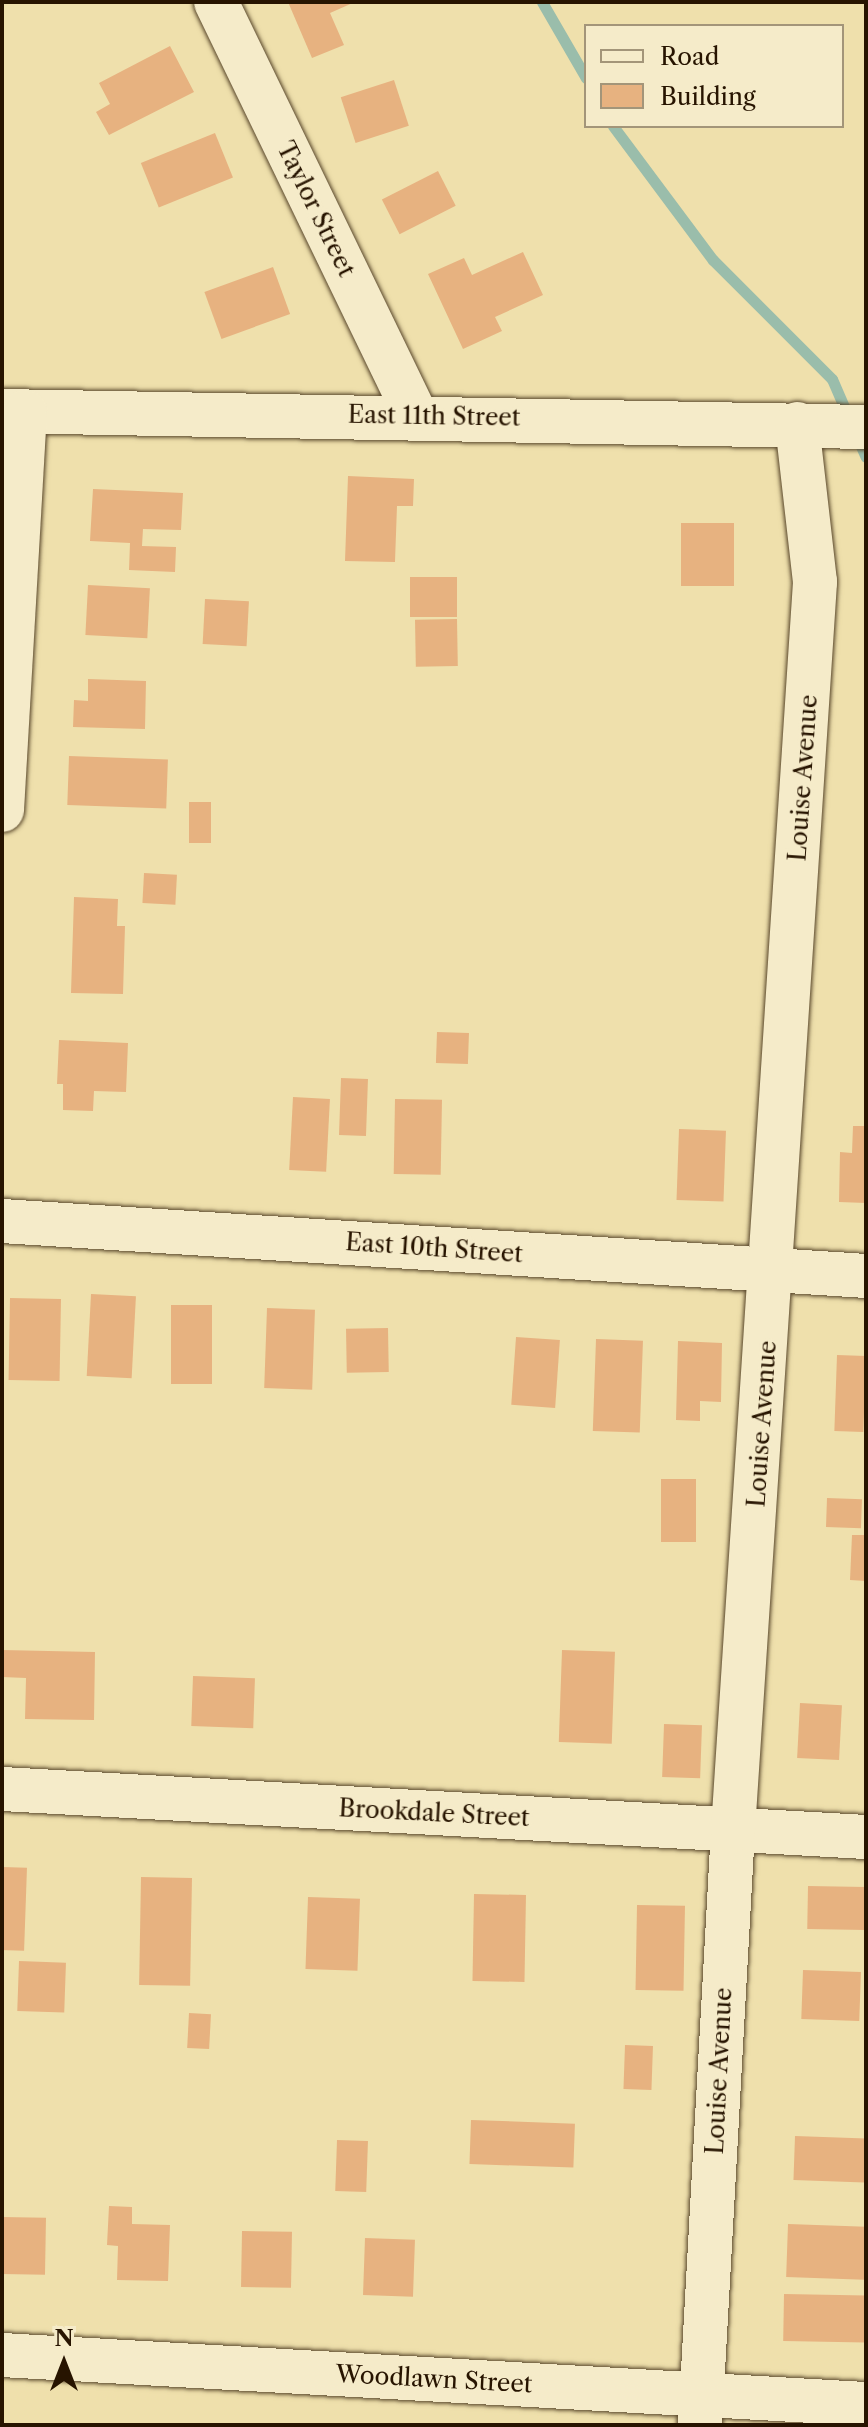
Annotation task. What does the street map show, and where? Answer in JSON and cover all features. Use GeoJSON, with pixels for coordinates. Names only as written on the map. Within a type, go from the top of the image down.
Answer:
{"type":"FeatureCollection","features":[{"type":"Feature","properties":{"kind":"street","name":"Taylor Street"},"geometry":{"type":"LineString","coordinates":[[216,2],[416,415]]}},
{"type":"Feature","properties":{"kind":"street","name":"East 11th Street"},"geometry":{"type":"LineString","coordinates":[[14,411],[416,415],[830,426]]}},
{"type":"Feature","properties":{"kind":"street"},"geometry":{"type":"LineString","coordinates":[[2,810],[14,411]]}},
{"type":"Feature","properties":{"kind":"street","name":"Louise Avenue"},"geometry":{"type":"LineString","coordinates":[[701,2410],[733,1830],[773,1270],[815,582],[830,426]]}},
{"type":"Feature","properties":{"kind":"street","name":"East 10th Street"},"geometry":{"type":"LineString","coordinates":[[2,1221],[866,1276]]}},
{"type":"Feature","properties":{"kind":"street","name":"Brookdale Street"},"geometry":{"type":"LineString","coordinates":[[2,1789],[866,1837]]}},
{"type":"Feature","properties":{"kind":"street","name":"Woodlawn Street"},"geometry":{"type":"LineString","coordinates":[[2,2355],[701,2410],[866,2404]]}},
{"type":"Feature","properties":{"kind":"building"},"geometry":{"type":"Polygon","coordinates":[[[288,2],[355,2],[330,13],[344,45],[312,58],[288,2]]]}},
{"type":"Feature","properties":{"kind":"building"},"geometry":{"type":"Polygon","coordinates":[[[170,46],[194,92],[109,135],[96,112],[110,104],[99,83],[170,46]]]}},
{"type":"Feature","properties":{"kind":"building"},"geometry":{"type":"Polygon","coordinates":[[[394,80],[409,126],[356,143],[341,97],[394,80]]]}},
{"type":"Feature","properties":{"kind":"building"},"geometry":{"type":"Polygon","coordinates":[[[215,133],[233,178],[159,207],[141,163],[215,133]]]}},
{"type":"Feature","properties":{"kind":"building"},"geometry":{"type":"Polygon","coordinates":[[[438,171],[456,206],[400,234],[382,200],[438,171]]]}},
{"type":"Feature","properties":{"kind":"building"},"geometry":{"type":"Polygon","coordinates":[[[523,252],[543,295],[495,317],[502,331],[463,349],[428,274],[464,258],[472,275],[523,252]]]}},
{"type":"Feature","properties":{"kind":"building"},"geometry":{"type":"Polygon","coordinates":[[[273,267],[290,314],[222,339],[204,292],[273,267]]]}},
{"type":"Feature","properties":{"kind":"building"},"geometry":{"type":"Polygon","coordinates":[[[348,476],[414,479],[413,506],[397,506],[395,562],[345,561],[348,476]]]}},
{"type":"Feature","properties":{"kind":"building"},"geometry":{"type":"Polygon","coordinates":[[[93,489],[183,493],[181,530],[143,529],[142,546],[176,547],[175,572],[129,570],[130,543],[90,541],[93,489]]]}},
{"type":"Feature","properties":{"kind":"building"},"geometry":{"type":"Polygon","coordinates":[[[681,523],[734,523],[734,586],[681,586],[681,523]]]}},
{"type":"Feature","properties":{"kind":"building"},"geometry":{"type":"Polygon","coordinates":[[[410,577],[457,577],[457,617],[410,617],[410,577]]]}},
{"type":"Feature","properties":{"kind":"building"},"geometry":{"type":"Polygon","coordinates":[[[88,585],[150,588],[147,638],[85,635],[88,585]]]}},
{"type":"Feature","properties":{"kind":"building"},"geometry":{"type":"Polygon","coordinates":[[[205,599],[249,601],[247,646],[203,644],[205,599]]]}},
{"type":"Feature","properties":{"kind":"building"},"geometry":{"type":"Polygon","coordinates":[[[457,619],[458,666],[416,667],[415,620],[457,619]]]}},
{"type":"Feature","properties":{"kind":"building"},"geometry":{"type":"Polygon","coordinates":[[[88,679],[146,681],[145,729],[73,727],[74,700],[88,701],[88,679]]]}},
{"type":"Feature","properties":{"kind":"building"},"geometry":{"type":"Polygon","coordinates":[[[69,756],[168,759],[166,808],[67,805],[69,756]]]}},
{"type":"Feature","properties":{"kind":"building"},"geometry":{"type":"Polygon","coordinates":[[[189,802],[211,802],[211,843],[189,843],[189,802]]]}},
{"type":"Feature","properties":{"kind":"building"},"geometry":{"type":"Polygon","coordinates":[[[144,873],[177,875],[175,905],[142,903],[144,873]]]}},
{"type":"Feature","properties":{"kind":"building"},"geometry":{"type":"Polygon","coordinates":[[[74,897],[118,899],[117,926],[125,926],[123,994],[71,993],[74,897]]]}},
{"type":"Feature","properties":{"kind":"building"},"geometry":{"type":"Polygon","coordinates":[[[437,1032],[469,1033],[468,1064],[436,1063],[437,1032]]]}},
{"type":"Feature","properties":{"kind":"building"},"geometry":{"type":"Polygon","coordinates":[[[59,1040],[128,1043],[126,1092],[94,1091],[93,1111],[63,1110],[63,1084],[57,1084],[59,1040]]]}},
{"type":"Feature","properties":{"kind":"building"},"geometry":{"type":"Polygon","coordinates":[[[341,1078],[368,1079],[366,1136],[339,1135],[341,1078]]]}},
{"type":"Feature","properties":{"kind":"building"},"geometry":{"type":"Polygon","coordinates":[[[293,1097],[330,1099],[326,1172],[289,1170],[293,1097]]]}},
{"type":"Feature","properties":{"kind":"building"},"geometry":{"type":"Polygon","coordinates":[[[395,1099],[442,1100],[441,1175],[394,1174],[395,1099]]]}},
{"type":"Feature","properties":{"kind":"building"},"geometry":{"type":"Polygon","coordinates":[[[853,1126],[866,1126],[866,1203],[839,1202],[840,1152],[852,1153],[853,1126]]]}},
{"type":"Feature","properties":{"kind":"building"},"geometry":{"type":"Polygon","coordinates":[[[679,1129],[726,1131],[723,1202],[677,1200],[679,1129]]]}},
{"type":"Feature","properties":{"kind":"building"},"geometry":{"type":"Polygon","coordinates":[[[91,1294],[136,1296],[132,1378],[87,1376],[91,1294]]]}},
{"type":"Feature","properties":{"kind":"building"},"geometry":{"type":"Polygon","coordinates":[[[10,1298],[61,1299],[60,1381],[9,1380],[10,1298]]]}},
{"type":"Feature","properties":{"kind":"building"},"geometry":{"type":"Polygon","coordinates":[[[171,1305],[212,1305],[212,1384],[171,1384],[171,1305]]]}},
{"type":"Feature","properties":{"kind":"building"},"geometry":{"type":"Polygon","coordinates":[[[267,1308],[315,1310],[312,1390],[264,1388],[267,1308]]]}},
{"type":"Feature","properties":{"kind":"building"},"geometry":{"type":"Polygon","coordinates":[[[388,1328],[389,1372],[347,1373],[346,1329],[388,1328]]]}},
{"type":"Feature","properties":{"kind":"building"},"geometry":{"type":"Polygon","coordinates":[[[516,1337],[560,1340],[555,1408],[511,1405],[516,1337]]]}},
{"type":"Feature","properties":{"kind":"building"},"geometry":{"type":"Polygon","coordinates":[[[596,1339],[643,1341],[640,1433],[593,1431],[596,1339]]]}},
{"type":"Feature","properties":{"kind":"building"},"geometry":{"type":"Polygon","coordinates":[[[678,1341],[722,1343],[721,1402],[700,1401],[700,1421],[676,1420],[678,1341]]]}},
{"type":"Feature","properties":{"kind":"building"},"geometry":{"type":"Polygon","coordinates":[[[837,1355],[866,1356],[863,1432],[834,1431],[837,1355]]]}},
{"type":"Feature","properties":{"kind":"building"},"geometry":{"type":"Polygon","coordinates":[[[661,1479],[696,1479],[696,1542],[661,1542],[661,1479]]]}},
{"type":"Feature","properties":{"kind":"building"},"geometry":{"type":"Polygon","coordinates":[[[827,1498],[862,1499],[861,1528],[826,1527],[827,1498]]]}},
{"type":"Feature","properties":{"kind":"building"},"geometry":{"type":"Polygon","coordinates":[[[852,1535],[866,1535],[866,1581],[850,1580],[852,1535]]]}},
{"type":"Feature","properties":{"kind":"building"},"geometry":{"type":"Polygon","coordinates":[[[2,1650],[95,1652],[94,1720],[25,1719],[26,1678],[2,1677],[2,1650]]]}},
{"type":"Feature","properties":{"kind":"building"},"geometry":{"type":"Polygon","coordinates":[[[562,1650],[615,1652],[612,1744],[559,1742],[562,1650]]]}},
{"type":"Feature","properties":{"kind":"building"},"geometry":{"type":"Polygon","coordinates":[[[193,1676],[255,1678],[253,1728],[191,1726],[193,1676]]]}},
{"type":"Feature","properties":{"kind":"building"},"geometry":{"type":"Polygon","coordinates":[[[800,1703],[842,1705],[839,1760],[797,1758],[800,1703]]]}},
{"type":"Feature","properties":{"kind":"building"},"geometry":{"type":"Polygon","coordinates":[[[664,1724],[702,1725],[700,1778],[662,1777],[664,1724]]]}},
{"type":"Feature","properties":{"kind":"building"},"geometry":{"type":"Polygon","coordinates":[[[2,1867],[27,1868],[24,1951],[2,1950],[2,1867]]]}},
{"type":"Feature","properties":{"kind":"building"},"geometry":{"type":"Polygon","coordinates":[[[141,1877],[192,1878],[190,1986],[139,1985],[141,1877]]]}},
{"type":"Feature","properties":{"kind":"building"},"geometry":{"type":"Polygon","coordinates":[[[808,1886],[866,1887],[865,1930],[807,1929],[808,1886]]]}},
{"type":"Feature","properties":{"kind":"building"},"geometry":{"type":"Polygon","coordinates":[[[474,1894],[526,1895],[524,1982],[472,1981],[474,1894]]]}},
{"type":"Feature","properties":{"kind":"building"},"geometry":{"type":"Polygon","coordinates":[[[308,1897],[360,1899],[357,1971],[305,1969],[308,1897]]]}},
{"type":"Feature","properties":{"kind":"building"},"geometry":{"type":"Polygon","coordinates":[[[637,1905],[685,1906],[684,1991],[636,1990],[637,1905]]]}},
{"type":"Feature","properties":{"kind":"building"},"geometry":{"type":"Polygon","coordinates":[[[19,1961],[66,1963],[64,2013],[17,2011],[19,1961]]]}},
{"type":"Feature","properties":{"kind":"building"},"geometry":{"type":"Polygon","coordinates":[[[803,1970],[861,1972],[859,2021],[801,2019],[803,1970]]]}},
{"type":"Feature","properties":{"kind":"building"},"geometry":{"type":"Polygon","coordinates":[[[189,2013],[211,2014],[209,2049],[187,2048],[189,2013]]]}},
{"type":"Feature","properties":{"kind":"building"},"geometry":{"type":"Polygon","coordinates":[[[625,2045],[653,2046],[651,2090],[623,2089],[625,2045]]]}},
{"type":"Feature","properties":{"kind":"building"},"geometry":{"type":"Polygon","coordinates":[[[471,2120],[575,2124],[573,2168],[469,2164],[471,2120]]]}},
{"type":"Feature","properties":{"kind":"building"},"geometry":{"type":"Polygon","coordinates":[[[795,2136],[866,2138],[864,2182],[793,2180],[795,2136]]]}},
{"type":"Feature","properties":{"kind":"building"},"geometry":{"type":"Polygon","coordinates":[[[337,2140],[368,2141],[366,2192],[335,2191],[337,2140]]]}},
{"type":"Feature","properties":{"kind":"building"},"geometry":{"type":"Polygon","coordinates":[[[109,2206],[132,2207],[132,2224],[170,2225],[168,2281],[117,2280],[118,2246],[107,2245],[109,2206]]]}},
{"type":"Feature","properties":{"kind":"building"},"geometry":{"type":"Polygon","coordinates":[[[2,2217],[46,2218],[45,2275],[2,2274],[2,2217]]]}},
{"type":"Feature","properties":{"kind":"building"},"geometry":{"type":"Polygon","coordinates":[[[788,2224],[866,2227],[864,2280],[786,2277],[788,2224]]]}},
{"type":"Feature","properties":{"kind":"building"},"geometry":{"type":"Polygon","coordinates":[[[242,2231],[292,2232],[291,2288],[241,2287],[242,2231]]]}},
{"type":"Feature","properties":{"kind":"building"},"geometry":{"type":"Polygon","coordinates":[[[365,2238],[415,2240],[413,2297],[363,2295],[365,2238]]]}},
{"type":"Feature","properties":{"kind":"building"},"geometry":{"type":"Polygon","coordinates":[[[784,2294],[866,2295],[865,2342],[783,2341],[784,2294]]]}},
{"type":"Feature","properties":{"kind":"waterway"},"geometry":{"type":"LineString","coordinates":[[542,2],[584,75]]}},
{"type":"Feature","properties":{"kind":"waterway"},"geometry":{"type":"LineString","coordinates":[[614,128],[713,260],[832,379],[848,416]]}},
{"type":"Feature","properties":{"kind":"waterway"},"geometry":{"type":"LineString","coordinates":[[856,435],[866,457]]}}]}
